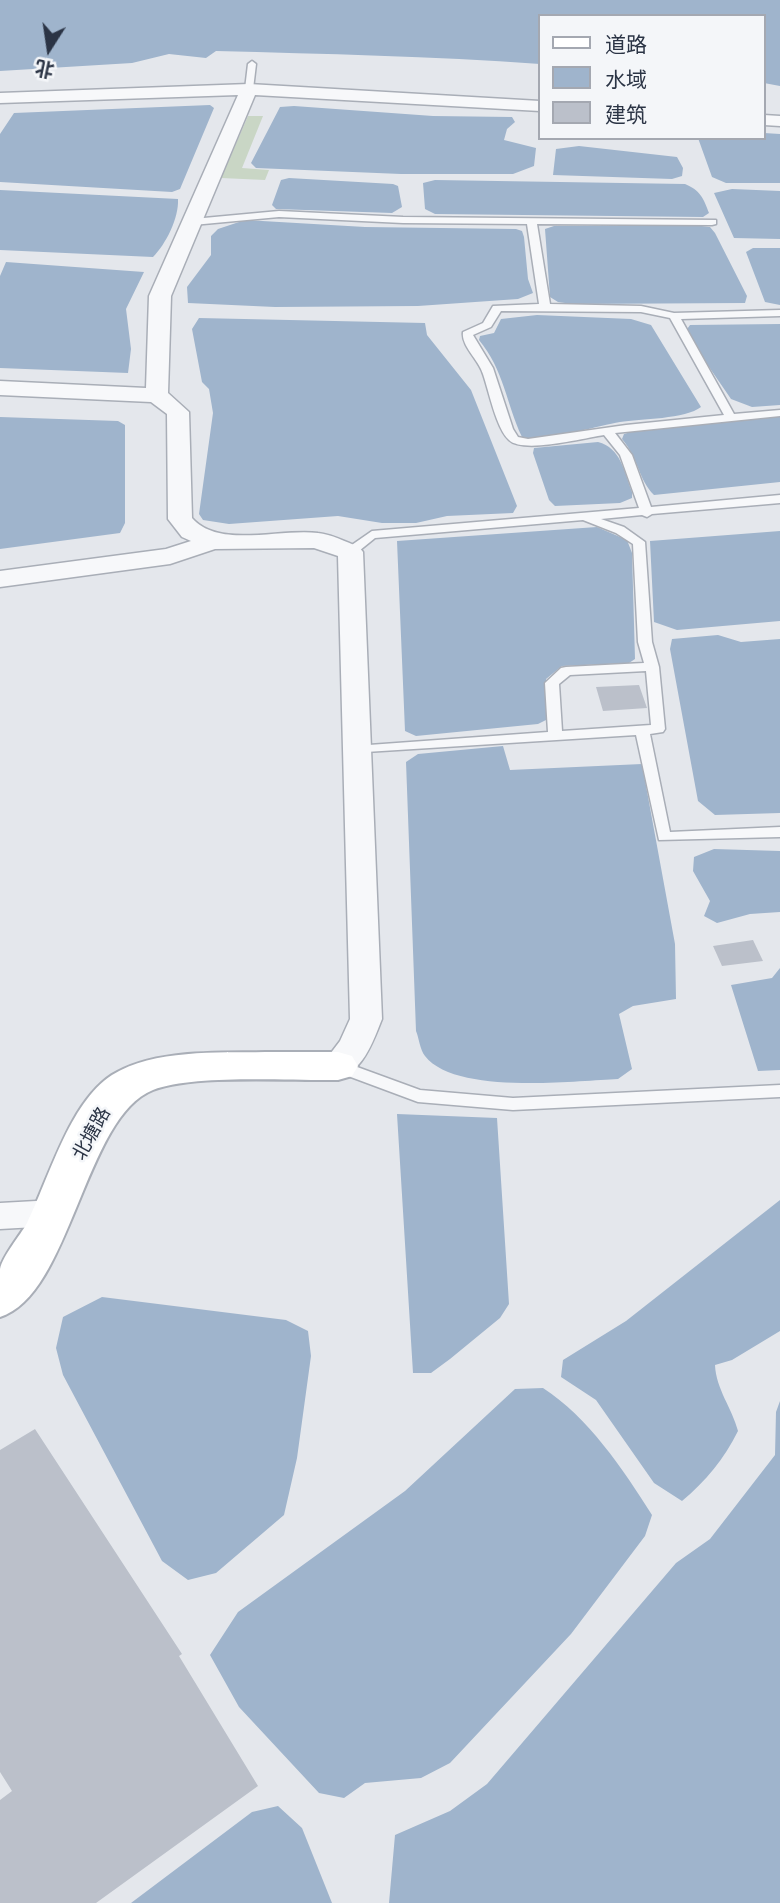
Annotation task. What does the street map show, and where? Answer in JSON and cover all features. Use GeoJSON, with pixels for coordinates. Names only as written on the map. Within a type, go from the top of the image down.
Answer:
{"type":"FeatureCollection","features":[{"type":"Feature","properties":{"kind":"street"},"geometry":{"type":"LineString","coordinates":[[157,395],[160,296],[193,222],[250,77]]}},
{"type":"Feature","properties":{"kind":"street"},"geometry":{"type":"LineString","coordinates":[[0,98],[250,77],[538,106]]}},
{"type":"Feature","properties":{"kind":"street"},"geometry":{"type":"LineString","coordinates":[[0,388],[157,395],[178,412],[180,519],[191,533],[213,542]]}},
{"type":"Feature","properties":{"kind":"street"},"geometry":{"type":"LineString","coordinates":[[0,579],[170,556],[213,542],[317,540],[350,552],[366,1019],[355,1046],[338,1066]]}},
{"type":"Feature","properties":{"kind":"street","name":"北塘路"},"geometry":{"type":"LineString","coordinates":[[0,1300],[14,1284],[54,1213],[93,1126],[114,1096],[138,1079],[171,1071],[338,1066]]}},
{"type":"Feature","properties":{"kind":"street"},"geometry":{"type":"LineString","coordinates":[[0,1216],[54,1213]]}},
{"type":"Feature","properties":{"kind":"lane"},"geometry":{"type":"LineString","coordinates":[[193,222],[279,214],[712,222]]}},
{"type":"Feature","properties":{"kind":"lane"},"geometry":{"type":"LineString","coordinates":[[532,220],[545,307]]}},
{"type":"Feature","properties":{"kind":"lane"},"geometry":{"type":"LineString","coordinates":[[780,313],[674,316],[641,309],[498,308],[487,326],[467,334],[468,341],[487,368],[507,429],[514,439],[527,443],[780,413]]}},
{"type":"Feature","properties":{"kind":"lane"},"geometry":{"type":"LineString","coordinates":[[674,316],[731,418]]}},
{"type":"Feature","properties":{"kind":"lane"},"geometry":{"type":"LineString","coordinates":[[609,433],[625,455],[647,513]]}},
{"type":"Feature","properties":{"kind":"lane"},"geometry":{"type":"LineString","coordinates":[[350,552],[372,535],[647,513],[780,499]]}},
{"type":"Feature","properties":{"kind":"lane"},"geometry":{"type":"LineString","coordinates":[[355,750],[658,729],[652,667],[645,642],[639,542],[620,530],[588,518]]}},
{"type":"Feature","properties":{"kind":"lane"},"geometry":{"type":"LineString","coordinates":[[555,736],[552,683],[566,671],[652,667]]}},
{"type":"Feature","properties":{"kind":"lane"},"geometry":{"type":"LineString","coordinates":[[642,730],[664,837],[780,832]]}},
{"type":"Feature","properties":{"kind":"lane"},"geometry":{"type":"LineString","coordinates":[[338,1066],[418,1096],[513,1104],[780,1091]]}},
{"type":"Feature","properties":{"kind":"green space"},"geometry":{"type":"Polygon","coordinates":[[[248,116],[263,116],[242,168],[269,170],[265,180],[221,178],[248,116]]]}},
{"type":"Feature","properties":{"kind":"water"},"geometry":{"type":"Polygon","coordinates":[[[0,0],[780,0],[780,86],[766,83],[766,14],[538,14],[538,64],[419,57],[216,51],[206,58],[169,54],[132,63],[0,71],[0,0]]]}},
{"type":"Feature","properties":{"kind":"water"},"geometry":{"type":"Polygon","coordinates":[[[210,105],[214,108],[180,189],[172,192],[0,182],[0,134],[14,113],[210,105]]]}},
{"type":"Feature","properties":{"kind":"water"},"geometry":{"type":"Polygon","coordinates":[[[280,107],[433,116],[512,117],[515,122],[507,129],[504,140],[536,148],[534,166],[513,174],[401,174],[256,168],[251,163],[280,107]]]}},
{"type":"Feature","properties":{"kind":"water"},"geometry":{"type":"Polygon","coordinates":[[[766,133],[780,134],[780,183],[726,183],[712,177],[699,140],[766,140],[766,133]]]}},
{"type":"Feature","properties":{"kind":"water"},"geometry":{"type":"Polygon","coordinates":[[[579,146],[677,157],[683,168],[682,176],[672,179],[553,175],[556,149],[579,146]]]}},
{"type":"Feature","properties":{"kind":"water"},"geometry":{"type":"Polygon","coordinates":[[[289,178],[393,184],[398,186],[402,207],[392,213],[276,209],[272,205],[281,180],[289,178]]]}},
{"type":"Feature","properties":{"kind":"water"},"geometry":{"type":"Polygon","coordinates":[[[435,180],[685,184],[701,196],[709,213],[703,217],[435,214],[425,209],[423,183],[435,180]]]}},
{"type":"Feature","properties":{"kind":"water"},"geometry":{"type":"Polygon","coordinates":[[[732,189],[780,191],[780,239],[734,238],[714,193],[732,189]]]}},
{"type":"Feature","properties":{"kind":"water"},"geometry":{"type":"Polygon","coordinates":[[[0,190],[178,199],[178,206],[171,230],[153,257],[0,250],[0,190]]]}},
{"type":"Feature","properties":{"kind":"water"},"geometry":{"type":"Polygon","coordinates":[[[245,220],[365,227],[516,229],[522,231],[524,237],[528,279],[533,293],[518,299],[418,306],[275,307],[188,303],[187,287],[211,255],[211,236],[218,229],[245,220]]]}},
{"type":"Feature","properties":{"kind":"water"},"geometry":{"type":"Polygon","coordinates":[[[554,226],[710,227],[715,233],[747,296],[745,303],[572,304],[558,302],[550,297],[545,229],[554,226]]]}},
{"type":"Feature","properties":{"kind":"water"},"geometry":{"type":"Polygon","coordinates":[[[753,248],[780,248],[780,305],[765,302],[746,252],[753,248]]]}},
{"type":"Feature","properties":{"kind":"water"},"geometry":{"type":"Polygon","coordinates":[[[6,262],[144,272],[126,309],[131,349],[128,373],[0,368],[0,276],[6,262]]]}},
{"type":"Feature","properties":{"kind":"water"},"geometry":{"type":"Polygon","coordinates":[[[537,315],[631,319],[651,325],[701,407],[674,416],[620,422],[542,438],[522,437],[494,363],[479,340],[480,336],[494,333],[501,319],[537,315]]]}},
{"type":"Feature","properties":{"kind":"water"},"geometry":{"type":"Polygon","coordinates":[[[199,318],[425,323],[427,335],[471,390],[517,506],[513,513],[447,516],[416,523],[382,523],[338,516],[229,524],[203,520],[199,514],[213,413],[209,389],[202,382],[192,329],[199,318]]]}},
{"type":"Feature","properties":{"kind":"water"},"geometry":{"type":"Polygon","coordinates":[[[780,324],[780,405],[752,407],[731,399],[685,332],[690,325],[780,324]]]}},
{"type":"Feature","properties":{"kind":"water"},"geometry":{"type":"Polygon","coordinates":[[[780,416],[780,482],[654,495],[622,439],[624,434],[634,431],[780,416]]]}},
{"type":"Feature","properties":{"kind":"water"},"geometry":{"type":"Polygon","coordinates":[[[0,417],[118,421],[125,425],[125,523],[120,533],[0,549],[0,417]]]}},
{"type":"Feature","properties":{"kind":"water"},"geometry":{"type":"Polygon","coordinates":[[[598,442],[612,449],[621,461],[632,498],[620,503],[555,506],[549,500],[533,453],[534,448],[598,442]]]}},
{"type":"Feature","properties":{"kind":"water"},"geometry":{"type":"Polygon","coordinates":[[[597,527],[627,540],[632,553],[635,659],[629,663],[562,666],[546,679],[550,718],[538,724],[416,736],[405,731],[397,541],[597,527]]]}},
{"type":"Feature","properties":{"kind":"water"},"geometry":{"type":"Polygon","coordinates":[[[780,531],[780,621],[677,630],[654,622],[650,541],[780,531]]]}},
{"type":"Feature","properties":{"kind":"water"},"geometry":{"type":"Polygon","coordinates":[[[718,635],[741,642],[780,639],[780,813],[715,815],[698,801],[670,649],[672,639],[718,635]]]}},
{"type":"Feature","properties":{"kind":"water"},"geometry":{"type":"Polygon","coordinates":[[[503,746],[510,770],[642,764],[675,944],[676,999],[633,1006],[619,1014],[632,1069],[618,1079],[545,1083],[487,1081],[461,1076],[440,1068],[425,1056],[421,1047],[416,1031],[406,762],[418,754],[503,746]]]}},
{"type":"Feature","properties":{"kind":"water"},"geometry":{"type":"Polygon","coordinates":[[[714,849],[780,851],[780,912],[750,914],[717,923],[704,916],[710,901],[693,871],[694,857],[714,849]]]}},
{"type":"Feature","properties":{"kind":"water"},"geometry":{"type":"Polygon","coordinates":[[[780,968],[780,1070],[758,1071],[731,985],[772,978],[780,968]]]}},
{"type":"Feature","properties":{"kind":"water"},"geometry":{"type":"Polygon","coordinates":[[[397,1114],[497,1118],[509,1304],[500,1318],[431,1373],[413,1373],[397,1114]]]}},
{"type":"Feature","properties":{"kind":"water"},"geometry":{"type":"Polygon","coordinates":[[[780,1200],[780,1331],[732,1360],[715,1365],[718,1382],[738,1431],[714,1469],[682,1501],[654,1483],[596,1400],[561,1377],[563,1360],[626,1321],[780,1200]]]}},
{"type":"Feature","properties":{"kind":"water"},"geometry":{"type":"Polygon","coordinates":[[[102,1297],[286,1320],[308,1331],[311,1356],[297,1458],[284,1515],[216,1573],[188,1580],[162,1561],[63,1375],[56,1348],[63,1317],[102,1297]]]}},
{"type":"Feature","properties":{"kind":"water"},"geometry":{"type":"Polygon","coordinates":[[[543,1388],[590,1429],[629,1480],[652,1515],[645,1536],[571,1634],[450,1763],[421,1778],[365,1783],[344,1798],[319,1793],[239,1707],[210,1655],[238,1612],[405,1491],[515,1389],[543,1388]]]}},
{"type":"Feature","properties":{"kind":"water"},"geometry":{"type":"Polygon","coordinates":[[[780,1401],[780,1903],[389,1903],[395,1835],[450,1811],[487,1784],[676,1563],[710,1539],[775,1455],[776,1412],[780,1401]]]}},
{"type":"Feature","properties":{"kind":"water"},"geometry":{"type":"Polygon","coordinates":[[[278,1806],[302,1828],[332,1903],[131,1903],[252,1812],[278,1806]]]}},
{"type":"Feature","properties":{"kind":"building"},"geometry":{"type":"Polygon","coordinates":[[[639,685],[647,708],[603,711],[596,687],[639,685]]]}},
{"type":"Feature","properties":{"kind":"building"},"geometry":{"type":"Polygon","coordinates":[[[753,940],[763,961],[722,966],[713,946],[753,940]]]}},
{"type":"Feature","properties":{"kind":"building"},"geometry":{"type":"Polygon","coordinates":[[[35,1429],[182,1654],[179,1656],[258,1786],[96,1903],[0,1903],[0,1800],[12,1791],[0,1772],[0,1450],[35,1429]]]}}]}
